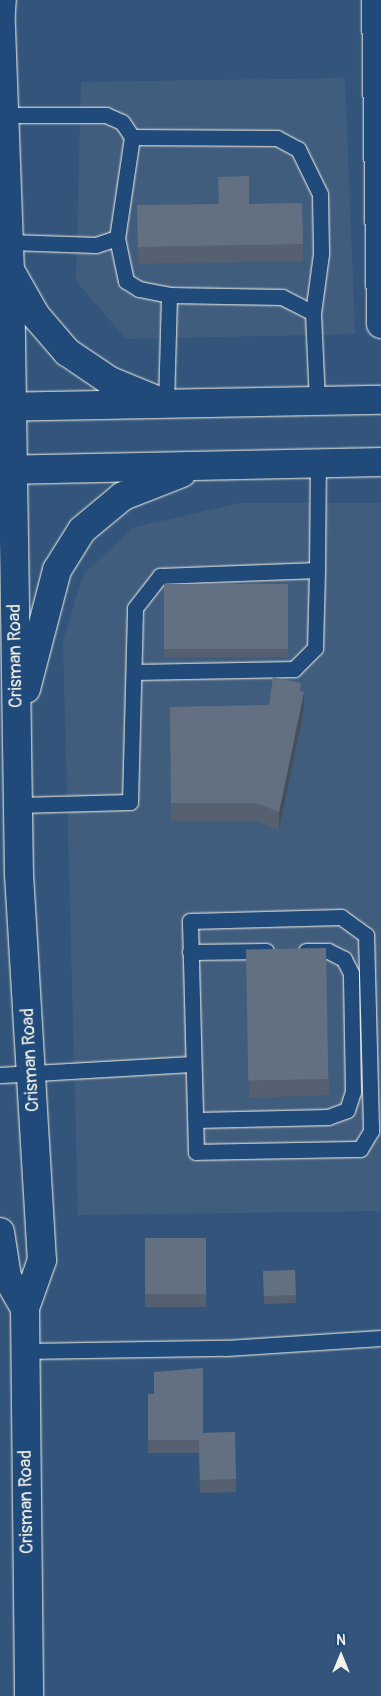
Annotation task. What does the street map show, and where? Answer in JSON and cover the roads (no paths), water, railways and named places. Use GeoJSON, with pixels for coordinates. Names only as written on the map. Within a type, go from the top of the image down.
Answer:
{"type":"FeatureCollection","features":[{"type":"Feature","properties":{"kind":"main road","name":"Crisman Road"},"geometry":{"type":"LineString","coordinates":[[1,0],[2,115],[10,270],[6,470],[17,722],[17,805],[42,1260],[25,1308],[29,1696]]}},
{"type":"Feature","properties":{"kind":"main road"},"geometry":{"type":"LineString","coordinates":[[378,5],[381,324]]}},
{"type":"Feature","properties":{"kind":"main road"},"geometry":{"type":"LineString","coordinates":[[10,270],[36,316],[67,352],[110,381],[166,404]]}},
{"type":"Feature","properties":{"kind":"main road"},"geometry":{"type":"LineString","coordinates":[[6,407],[381,400]]}},
{"type":"Feature","properties":{"kind":"main road"},"geometry":{"type":"LineString","coordinates":[[6,470],[381,462]]}},
{"type":"Feature","properties":{"kind":"main road"},"geometry":{"type":"LineString","coordinates":[[17,722],[57,570],[82,530],[124,496],[199,466]]}},
{"type":"Feature","properties":{"kind":"main road","name":"Crisman Road"},"geometry":{"type":"LineString","coordinates":[[0,1232],[7,1277],[25,1308]]}},
{"type":"Feature","properties":{"kind":"lane"},"geometry":{"type":"LineString","coordinates":[[2,115],[106,115],[122,122],[132,137],[117,238],[126,280],[139,289],[169,295],[282,297],[313,313]]}},
{"type":"Feature","properties":{"kind":"lane"},"geometry":{"type":"LineString","coordinates":[[132,137],[278,138],[298,150],[320,194],[321,254],[313,313],[317,401]]}},
{"type":"Feature","properties":{"kind":"lane"},"geometry":{"type":"LineString","coordinates":[[9,242],[96,245],[117,238]]}},
{"type":"Feature","properties":{"kind":"lane"},"geometry":{"type":"LineString","coordinates":[[166,404],[169,295]]}},
{"type":"Feature","properties":{"kind":"lane"},"geometry":{"type":"LineString","coordinates":[[134,672],[294,669],[315,648],[318,464]]}},
{"type":"Feature","properties":{"kind":"lane"},"geometry":{"type":"LineString","coordinates":[[17,805],[130,802],[135,608],[160,576],[317,570]]}},
{"type":"Feature","properties":{"kind":"lane"},"geometry":{"type":"LineString","coordinates":[[341,917],[366,935],[371,1132],[360,1149],[196,1152],[190,952],[190,921],[341,917]]}},
{"type":"Feature","properties":{"kind":"lane"},"geometry":{"type":"LineString","coordinates":[[190,952],[328,952],[344,959],[351,973],[353,1092],[347,1110],[328,1117],[196,1120]]}},
{"type":"Feature","properties":{"kind":"lane"},"geometry":{"type":"LineString","coordinates":[[0,1075],[32,1070],[193,1064]]}},
{"type":"Feature","properties":{"kind":"lane"},"geometry":{"type":"LineString","coordinates":[[26,1351],[226,1348],[381,1338]]}}]}
